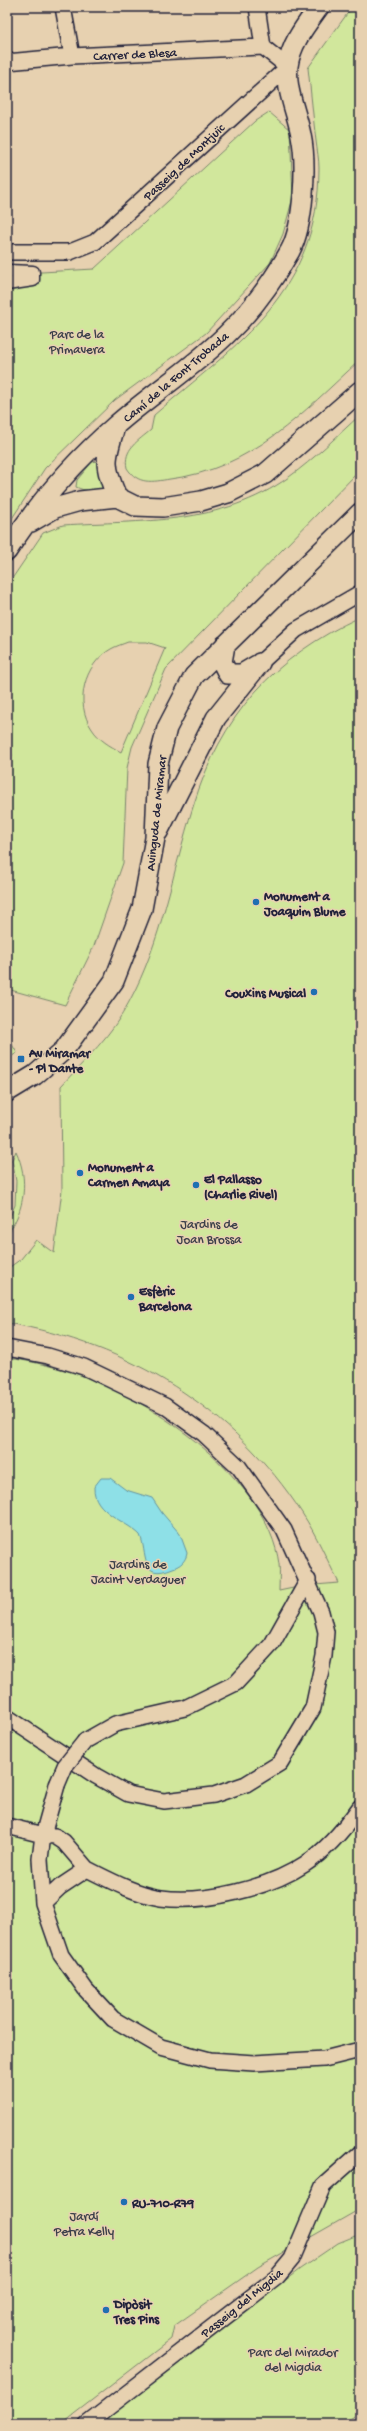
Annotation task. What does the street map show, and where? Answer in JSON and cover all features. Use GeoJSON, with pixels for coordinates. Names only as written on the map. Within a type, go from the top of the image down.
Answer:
{"type":"FeatureCollection","features":[{"type":"Feature","properties":{"kind":"street"},"geometry":{"type":"LineString","coordinates":[[63,7],[72,56]]}},
{"type":"Feature","properties":{"kind":"street"},"geometry":{"type":"LineString","coordinates":[[257,7],[264,47],[288,67],[292,48],[319,7]]}},
{"type":"Feature","properties":{"kind":"street","name":"Carrer de Blesa"},"geometry":{"type":"LineString","coordinates":[[7,62],[72,56],[264,47]]}},
{"type":"Feature","properties":{"kind":"street","name":"Passeig de Montjuïc"},"geometry":{"type":"LineString","coordinates":[[7,252],[70,252],[95,242],[288,67]]}},
{"type":"Feature","properties":{"kind":"street","name":"Camí de la Font Trobada"},"geometry":{"type":"LineString","coordinates":[[64,474],[115,426],[227,335],[271,283],[291,249],[300,211],[305,172],[302,135],[291,97],[288,67]]}},
{"type":"Feature","properties":{"kind":"street"},"geometry":{"type":"LineString","coordinates":[[7,271],[33,272],[33,280],[7,284]]}},
{"type":"Feature","properties":{"kind":"street"},"geometry":{"type":"LineString","coordinates":[[115,426],[106,456],[108,476],[117,496],[135,506],[162,507],[201,501],[228,493],[265,474],[360,391]]}},
{"type":"Feature","properties":{"kind":"street"},"geometry":{"type":"LineString","coordinates":[[80,458],[96,453],[106,456]]}},
{"type":"Feature","properties":{"kind":"street"},"geometry":{"type":"LineString","coordinates":[[64,474],[72,498],[80,501]]}},
{"type":"Feature","properties":{"kind":"street"},"geometry":{"type":"LineString","coordinates":[[7,551],[23,527],[64,474]]}},
{"type":"Feature","properties":{"kind":"street"},"geometry":{"type":"LineString","coordinates":[[23,527],[55,508],[80,501],[117,496]]}},
{"type":"Feature","properties":{"kind":"street","name":"Avinguda de Miramar"},"geometry":{"type":"LineString","coordinates":[[7,1092],[34,1075],[64,1050],[114,981],[142,909],[155,838],[158,764],[167,728],[194,676],[360,512]]}},
{"type":"Feature","properties":{"kind":"street"},"geometry":{"type":"LineString","coordinates":[[155,838],[186,774],[216,718],[260,663],[296,630],[360,593]]}},
{"type":"Feature","properties":{"kind":"street"},"geometry":{"type":"LineString","coordinates":[[225,645],[222,662],[228,674],[242,674],[260,663]]}},
{"type":"Feature","properties":{"kind":"street"},"geometry":{"type":"LineString","coordinates":[[7,1348],[48,1356],[84,1367],[166,1406],[204,1434],[239,1466],[284,1530],[308,1580],[321,1612],[326,1632],[324,1656],[313,1708],[280,1763],[246,1784],[214,1795],[164,1801],[128,1794],[96,1776],[7,1717]]}},
{"type":"Feature","properties":{"kind":"street"},"geometry":{"type":"LineString","coordinates":[[308,1580],[272,1644],[236,1683],[185,1708],[115,1724],[85,1741],[65,1766],[57,1785],[43,1835],[40,1859],[43,1903],[60,1955],[86,1990],[113,2019],[161,2047],[210,2060],[254,2063],[324,2059],[360,2050]]}},
{"type":"Feature","properties":{"kind":"street"},"geometry":{"type":"LineString","coordinates":[[7,1826],[43,1835],[55,1836],[64,1842],[87,1869],[122,1887],[162,1898],[200,1898],[257,1887],[305,1864],[335,1838],[360,1807]]}},
{"type":"Feature","properties":{"kind":"street"},"geometry":{"type":"LineString","coordinates":[[43,1903],[60,1887],[87,1869]]}},
{"type":"Feature","properties":{"kind":"street","name":"Passeig del Migdia"},"geometry":{"type":"LineString","coordinates":[[87,2424],[277,2276],[292,2259],[323,2186],[360,2153]]}},
{"type":"Feature","properties":{"kind":"green space"},"geometry":{"type":"Polygon","coordinates":[[[352,7],[360,7],[360,360],[296,418],[274,436],[251,451],[226,464],[199,473],[157,481],[141,480],[127,468],[127,456],[133,446],[151,430],[154,415],[243,338],[268,311],[289,282],[305,249],[315,211],[319,168],[308,68],[352,7]]]}},
{"type":"Feature","properties":{"kind":"green space","name":"Parc de la Primavera"},"geometry":{"type":"Polygon","coordinates":[[[269,112],[290,130],[293,197],[283,234],[270,263],[206,333],[115,400],[45,468],[7,526],[7,274],[94,269],[255,121],[269,112]]]}},
{"type":"Feature","properties":{"kind":"green space"},"geometry":{"type":"Polygon","coordinates":[[[360,415],[360,470],[166,669],[132,747],[127,768],[123,863],[94,946],[65,1005],[7,989],[7,772],[12,755],[7,737],[7,586],[43,533],[63,525],[151,521],[180,518],[236,504],[263,493],[289,477],[360,415]],[[128,642],[111,649],[94,664],[88,674],[85,685],[83,696],[84,708],[92,729],[101,740],[121,752],[165,648],[147,642],[128,642]]]}},
{"type":"Feature","properties":{"kind":"green space"},"geometry":{"type":"Polygon","coordinates":[[[97,461],[100,466],[105,488],[98,491],[90,491],[76,487],[77,480],[92,462],[97,461]]]}},
{"type":"Feature","properties":{"kind":"green space"},"geometry":{"type":"Polygon","coordinates":[[[360,617],[360,2209],[258,2267],[174,2326],[171,2339],[61,2424],[7,2424],[7,1358],[62,1369],[109,1387],[141,1404],[173,1424],[203,1448],[231,1474],[254,1503],[270,1533],[279,1564],[279,1591],[303,1586],[339,1583],[307,1521],[275,1476],[244,1442],[211,1412],[175,1386],[136,1365],[95,1347],[52,1333],[7,1323],[7,1269],[21,1259],[36,1240],[54,1253],[62,1190],[61,1086],[107,1036],[129,1002],[140,979],[150,955],[166,906],[193,807],[205,774],[219,744],[235,717],[255,692],[277,670],[329,633],[360,617]]]}},
{"type":"Feature","properties":{"kind":"green space"},"geometry":{"type":"Polygon","coordinates":[[[7,1041],[10,1041],[17,1053],[7,1059],[7,1041]]]}},
{"type":"Feature","properties":{"kind":"green space"},"geometry":{"type":"Polygon","coordinates":[[[16,1151],[23,1172],[23,1194],[18,1215],[7,1235],[7,1224],[15,1205],[16,1181],[12,1160],[16,1151]]]}},
{"type":"Feature","properties":{"kind":"green space","name":"Parc del Mirador del Migdia"},"geometry":{"type":"Polygon","coordinates":[[[360,2234],[360,2412],[343,2424],[99,2424],[300,2269],[338,2243],[360,2234]]]}},
{"type":"Feature","properties":{"kind":"water"},"geometry":{"type":"Polygon","coordinates":[[[101,1478],[110,1478],[126,1490],[152,1498],[162,1513],[180,1534],[187,1553],[182,1563],[176,1567],[162,1571],[155,1571],[150,1568],[147,1564],[140,1535],[104,1509],[95,1496],[94,1487],[101,1478]]]}},
{"type":"Feature","properties":{"kind":"place","name":"Monument a Joaquim Blume"},"geometry":{"type":"Point","coordinates":[256,902]}},
{"type":"Feature","properties":{"kind":"place","name":"Couxins Musical"},"geometry":{"type":"Point","coordinates":[314,992]}},
{"type":"Feature","properties":{"kind":"place","name":"Av Miramar - Pl Dante"},"geometry":{"type":"Point","coordinates":[21,1059]}},
{"type":"Feature","properties":{"kind":"place","name":"Monument a Carmen Amaya"},"geometry":{"type":"Point","coordinates":[80,1173]}},
{"type":"Feature","properties":{"kind":"place","name":"El Pallasso (Charlie Rivel)"},"geometry":{"type":"Point","coordinates":[196,1185]}},
{"type":"Feature","properties":{"kind":"place","name":"Esfèric Barcelona"},"geometry":{"type":"Point","coordinates":[131,1297]}},
{"type":"Feature","properties":{"kind":"place","name":"RU-710-R79"},"geometry":{"type":"Point","coordinates":[124,2202]}},
{"type":"Feature","properties":{"kind":"place","name":"Dipòsit Tres Pins"},"geometry":{"type":"Point","coordinates":[106,2310]}},
{"type":"Feature","properties":{"kind":"park label","name":"Jardins de Joan Brossa"},"geometry":{"type":"Point","coordinates":[209,1230]}},
{"type":"Feature","properties":{"kind":"park label","name":"Jardins de Jacint Verdaguer"},"geometry":{"type":"Point","coordinates":[138,1570]}},
{"type":"Feature","properties":{"kind":"park label","name":"Jardí Petra Kelly"},"geometry":{"type":"Point","coordinates":[84,2222]}}]}
